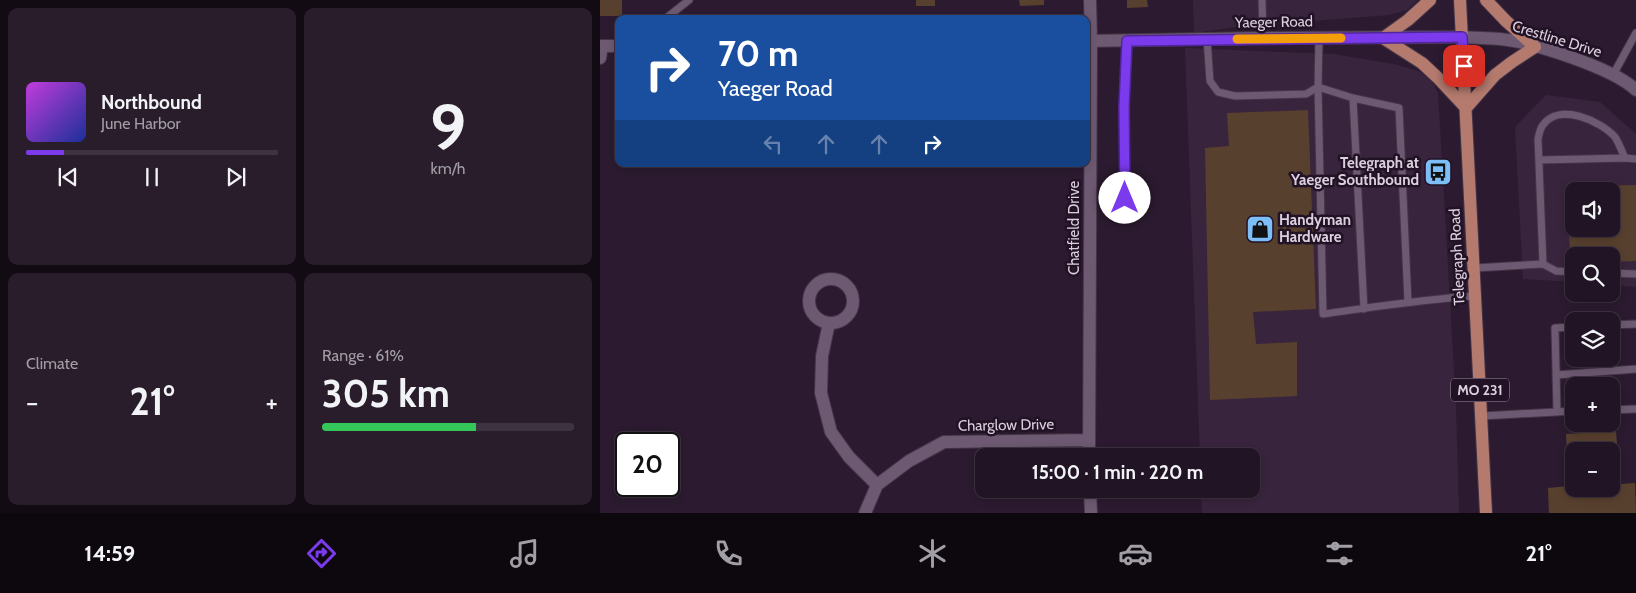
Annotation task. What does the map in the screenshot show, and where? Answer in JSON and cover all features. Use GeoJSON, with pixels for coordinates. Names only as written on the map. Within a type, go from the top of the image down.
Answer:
{"type":"FeatureCollection","features":[{"type":"Feature","properties":{"kind":"main road"},"geometry":{"type":"LineString","coordinates":[[1430,0],[1408,20],[1383,38],[1422,63],[1466,108],[1495,76],[1535,47],[1486,0]]}},
{"type":"Feature","properties":{"kind":"main road","name":"Telegraph Road"},"geometry":{"type":"LineString","coordinates":[[1460,0],[1486,513]]}},
{"type":"Feature","properties":{"kind":"street","name":"Chatfield Drive"},"geometry":{"type":"LineString","coordinates":[[1090,0],[1090,15]]}},
{"type":"Feature","properties":{"kind":"street","name":"Yaeger Road"},"geometry":{"type":"LineString","coordinates":[[1090,41],[1462,37]]}},
{"type":"Feature","properties":{"kind":"street","name":"Crestline Drive"},"geometry":{"type":"LineString","coordinates":[[1462,37],[1501,39],[1569,57],[1613,75],[1636,90]]}},
{"type":"Feature","properties":{"kind":"street"},"geometry":{"type":"LineString","coordinates":[[601,50],[615,47]]}},
{"type":"Feature","properties":{"kind":"street","name":"Chatfield Drive"},"geometry":{"type":"LineString","coordinates":[[1089,167],[1089,448]]}},
{"type":"Feature","properties":{"kind":"street"},"geometry":{"type":"LineString","coordinates":[[829,322],[822,356],[821,393],[831,432],[849,456],[878,485]]}},
{"type":"Feature","properties":{"kind":"street","name":"Charglow Drive"},"geometry":{"type":"LineString","coordinates":[[865,513],[878,485],[908,461],[944,442],[1089,440]]}},
{"type":"Feature","properties":{"kind":"street"},"geometry":{"type":"LineString","coordinates":[[1090,498],[1091,513]]}},
{"type":"Feature","properties":{"kind":"lane"},"geometry":{"type":"LineString","coordinates":[[670,15],[689,0]]}},
{"type":"Feature","properties":{"kind":"lane"},"geometry":{"type":"LineString","coordinates":[[1262,0],[1263,38]]}},
{"type":"Feature","properties":{"kind":"lane"},"geometry":{"type":"LineString","coordinates":[[1613,75],[1636,33]]}},
{"type":"Feature","properties":{"kind":"lane"},"geometry":{"type":"LineString","coordinates":[[1319,38],[1318,87],[1323,314],[1431,298],[1476,296]]}},
{"type":"Feature","properties":{"kind":"lane"},"geometry":{"type":"LineString","coordinates":[[1207,39],[1210,81],[1218,92],[1235,96],[1306,94],[1318,87],[1353,98],[1399,108],[1408,302]]}},
{"type":"Feature","properties":{"kind":"lane"},"geometry":{"type":"LineString","coordinates":[[1125,198],[1124,107],[1127,41]]}},
{"type":"Feature","properties":{"kind":"lane"},"geometry":{"type":"LineString","coordinates":[[1353,98],[1364,308]]}},
{"type":"Feature","properties":{"kind":"lane"},"geometry":{"type":"LineString","coordinates":[[1542,264],[1538,139],[1543,124],[1555,115],[1571,114],[1598,123],[1615,138],[1625,158]]}},
{"type":"Feature","properties":{"kind":"lane"},"geometry":{"type":"LineString","coordinates":[[1538,160],[1636,159]]}},
{"type":"Feature","properties":{"kind":"lane"},"geometry":{"type":"LineString","coordinates":[[1474,268],[1542,264],[1556,271],[1565,272]]}},
{"type":"Feature","properties":{"kind":"lane"},"geometry":{"type":"LineString","coordinates":[[1620,273],[1636,274]]}},
{"type":"Feature","properties":{"kind":"lane"},"geometry":{"type":"LineString","coordinates":[[1620,325],[1636,324]]}},
{"type":"Feature","properties":{"kind":"lane"},"geometry":{"type":"LineString","coordinates":[[1557,412],[1555,328],[1565,327]]}},
{"type":"Feature","properties":{"kind":"lane"},"geometry":{"type":"LineString","coordinates":[[1556,375],[1636,369]]}},
{"type":"Feature","properties":{"kind":"lane"},"geometry":{"type":"LineString","coordinates":[[1620,410],[1636,409]]}},
{"type":"Feature","properties":{"kind":"lane"},"geometry":{"type":"LineString","coordinates":[[1482,416],[1565,412]]}},
{"type":"Feature","properties":{"kind":"shaded area"},"geometry":{"type":"Polygon","coordinates":[[[1193,0],[1418,0],[1407,10],[1389,15],[1236,27],[1194,33],[1193,0]]]}},
{"type":"Feature","properties":{"kind":"shaded area"},"geometry":{"type":"Polygon","coordinates":[[[1185,48],[1333,54],[1394,64],[1421,72],[1432,81],[1438,93],[1456,407],[1459,513],[1202,513],[1201,498],[1260,498],[1260,448],[1200,448],[1185,48]]]}},
{"type":"Feature","properties":{"kind":"shaded area"},"geometry":{"type":"Polygon","coordinates":[[[1546,95],[1600,102],[1636,134],[1636,287],[1620,286],[1620,247],[1565,247],[1565,281],[1523,279],[1515,127],[1546,95]]]}},
{"type":"Feature","properties":{"kind":"building"},"geometry":{"type":"Polygon","coordinates":[[[600,0],[622,0],[622,15],[600,16],[600,0]]]}},
{"type":"Feature","properties":{"kind":"building"},"geometry":{"type":"Polygon","coordinates":[[[916,0],[935,0],[935,6],[916,6],[916,0]]]}},
{"type":"Feature","properties":{"kind":"building"},"geometry":{"type":"Polygon","coordinates":[[[1019,0],[1044,0],[1044,5],[1020,6],[1019,0]]]}},
{"type":"Feature","properties":{"kind":"building"},"geometry":{"type":"Polygon","coordinates":[[[1127,0],[1147,0],[1148,7],[1127,8],[1127,0]]]}},
{"type":"Feature","properties":{"kind":"building","name":"Handyman Hardware"},"geometry":{"type":"Polygon","coordinates":[[[1308,110],[1316,309],[1253,312],[1256,344],[1297,342],[1297,396],[1210,400],[1205,148],[1229,146],[1227,113],[1308,110]]]}},
{"type":"Feature","properties":{"kind":"building"},"geometry":{"type":"Polygon","coordinates":[[[1620,185],[1636,185],[1636,261],[1620,262],[1620,247],[1570,247],[1569,237],[1620,237],[1620,185]]]}},
{"type":"Feature","properties":{"kind":"building"},"geometry":{"type":"Polygon","coordinates":[[[1616,432],[1617,442],[1566,442],[1566,434],[1616,432]]]}},
{"type":"Feature","properties":{"kind":"building"},"geometry":{"type":"Polygon","coordinates":[[[1635,483],[1636,513],[1549,513],[1548,488],[1565,486],[1565,497],[1620,497],[1620,484],[1635,483]]]}},
{"type":"Feature","properties":{"kind":"slow traffic"},"geometry":{"type":"LineString","coordinates":[[1237,39],[1341,38]]}},
{"type":"Feature","properties":{"kind":"place","name":"Telegraph at Yaeger Southbound"},"geometry":{"type":"Point","coordinates":[1438,172]}},
{"type":"Feature","properties":{"kind":"place","name":"Handyman Hardware"},"geometry":{"type":"Point","coordinates":[1260,229]}},
{"type":"Feature","properties":{"kind":"route"},"geometry":{"type":"LineString","coordinates":[[1125,198],[1124,107],[1127,41],[1462,37],[1464,66]]}}]}
